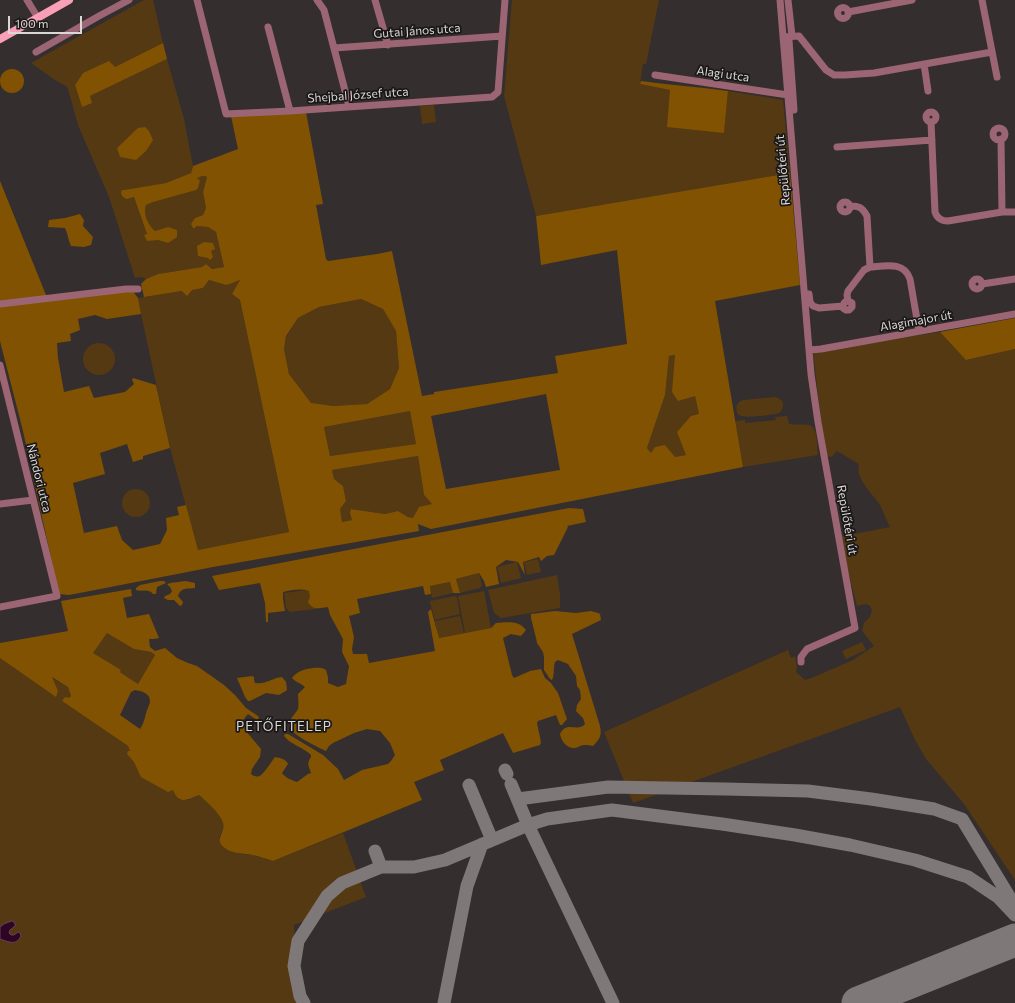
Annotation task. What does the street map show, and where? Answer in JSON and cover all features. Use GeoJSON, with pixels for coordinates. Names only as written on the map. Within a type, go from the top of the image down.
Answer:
{"type":"FeatureCollection","features":[{"type":"Feature","properties":{"kind":"main road"},"geometry":{"type":"LineString","coordinates":[[0,39],[69,0]]}},
{"type":"Feature","properties":{"kind":"street"},"geometry":{"type":"LineString","coordinates":[[28,0],[38,18]]}},
{"type":"Feature","properties":{"kind":"street"},"geometry":{"type":"LineString","coordinates":[[36,52],[129,0]]}},
{"type":"Feature","properties":{"kind":"street","name":"Shejbal József utca"},"geometry":{"type":"LineString","coordinates":[[197,0],[226,114],[492,97],[498,92],[502,36]]}},
{"type":"Feature","properties":{"kind":"street"},"geometry":{"type":"LineString","coordinates":[[317,0],[324,10],[349,106]]}},
{"type":"Feature","properties":{"kind":"street"},"geometry":{"type":"LineString","coordinates":[[375,0],[388,45]]}},
{"type":"Feature","properties":{"kind":"street"},"geometry":{"type":"LineString","coordinates":[[502,36],[505,0]]}},
{"type":"Feature","properties":{"kind":"street","name":"Repülőtéri út"},"geometry":{"type":"LineString","coordinates":[[780,0],[788,38],[788,95],[811,374],[854,628],[807,649],[801,657],[801,662]]}},
{"type":"Feature","properties":{"kind":"street"},"geometry":{"type":"LineString","coordinates":[[788,0],[788,38],[801,212],[810,302],[813,306],[819,308],[846,303],[848,291],[864,270],[870,267],[897,266],[905,271],[910,279],[919,331]]}},
{"type":"Feature","properties":{"kind":"street"},"geometry":{"type":"LineString","coordinates":[[848,12],[912,0]]}},
{"type":"Feature","properties":{"kind":"street"},"geometry":{"type":"LineString","coordinates":[[982,0],[997,76]]}},
{"type":"Feature","properties":{"kind":"street"},"geometry":{"type":"LineString","coordinates":[[268,27],[290,111]]}},
{"type":"Feature","properties":{"kind":"street","name":"Gutai János utca"},"geometry":{"type":"LineString","coordinates":[[334,48],[502,36]]}},
{"type":"Feature","properties":{"kind":"street"},"geometry":{"type":"LineString","coordinates":[[788,38],[799,36],[826,70],[834,75],[845,76],[874,73],[992,52]]}},
{"type":"Feature","properties":{"kind":"street"},"geometry":{"type":"LineString","coordinates":[[924,64],[928,91]]}},
{"type":"Feature","properties":{"kind":"street","name":"Alagi utca"},"geometry":{"type":"LineString","coordinates":[[655,75],[788,95]]}},
{"type":"Feature","properties":{"kind":"street"},"geometry":{"type":"LineString","coordinates":[[931,122],[936,216],[940,220],[948,221],[1002,212],[1015,212]]}},
{"type":"Feature","properties":{"kind":"street"},"geometry":{"type":"LineString","coordinates":[[1001,139],[1002,212]]}},
{"type":"Feature","properties":{"kind":"street"},"geometry":{"type":"LineString","coordinates":[[837,147],[932,140]]}},
{"type":"Feature","properties":{"kind":"street"},"geometry":{"type":"LineString","coordinates":[[850,206],[857,206],[864,210],[867,216],[870,267]]}},
{"type":"Feature","properties":{"kind":"street"},"geometry":{"type":"LineString","coordinates":[[982,284],[1015,279]]}},
{"type":"Feature","properties":{"kind":"street"},"geometry":{"type":"LineString","coordinates":[[0,304],[126,288],[138,289]]}},
{"type":"Feature","properties":{"kind":"street","name":"Alagimajor út"},"geometry":{"type":"LineString","coordinates":[[821,349],[1015,314]]}},
{"type":"Feature","properties":{"kind":"street"},"geometry":{"type":"LineString","coordinates":[[808,337],[812,344],[821,349]]}},
{"type":"Feature","properties":{"kind":"street"},"geometry":{"type":"LineString","coordinates":[[810,350],[821,349]]}},
{"type":"Feature","properties":{"kind":"street","name":"Nándori utca"},"geometry":{"type":"LineString","coordinates":[[0,368],[56,596],[0,607]]}},
{"type":"Feature","properties":{"kind":"street"},"geometry":{"type":"LineString","coordinates":[[0,504],[33,500]]}},
{"type":"Feature","properties":{"kind":"shaded area"},"geometry":{"type":"Polygon","coordinates":[[[144,0],[153,0],[163,43],[115,67],[83,73],[75,85],[82,107],[90,96],[167,59],[184,119],[193,166],[191,173],[166,183],[124,190],[134,197],[147,234],[168,243],[168,227],[155,231],[152,229],[148,223],[145,212],[146,205],[200,177],[207,177],[203,192],[206,208],[203,215],[195,218],[193,221],[196,226],[208,227],[216,232],[224,267],[212,269],[206,264],[202,267],[158,274],[146,279],[142,277],[135,278],[109,197],[78,125],[68,89],[66,86],[31,63],[144,0]]]}},
{"type":"Feature","properties":{"kind":"shaded area"},"geometry":{"type":"Polygon","coordinates":[[[512,0],[659,0],[646,64],[643,64],[640,84],[670,90],[724,133],[728,91],[783,100],[790,173],[536,216],[504,96],[512,0]]]}},
{"type":"Feature","properties":{"kind":"shaded area"},"geometry":{"type":"Polygon","coordinates":[[[163,43],[167,59],[90,96],[92,103],[82,107],[75,85],[83,73],[109,61],[115,67],[163,43]]]}},
{"type":"Feature","properties":{"kind":"shaded area"},"geometry":{"type":"Polygon","coordinates":[[[12,69],[21,72],[24,81],[21,90],[12,93],[3,90],[0,81],[3,72],[12,69]]]}},
{"type":"Feature","properties":{"kind":"shaded area"},"geometry":{"type":"Polygon","coordinates":[[[641,81],[728,91],[724,133],[667,127],[670,90],[640,84],[641,81]]]}},
{"type":"Feature","properties":{"kind":"shaded area"},"geometry":{"type":"Polygon","coordinates":[[[434,105],[436,122],[422,124],[420,106],[434,105]]]}},
{"type":"Feature","properties":{"kind":"shaded area"},"geometry":{"type":"Polygon","coordinates":[[[306,112],[323,204],[316,205],[326,259],[328,261],[392,251],[422,396],[434,394],[434,392],[558,373],[555,356],[627,344],[617,250],[541,265],[536,216],[790,173],[800,285],[715,301],[743,467],[431,529],[418,524],[419,531],[213,567],[69,595],[59,594],[23,431],[0,341],[0,181],[48,300],[132,290],[138,298],[141,314],[107,319],[95,315],[78,319],[80,330],[70,334],[71,341],[57,343],[64,392],[89,386],[94,398],[125,392],[134,384],[132,380],[133,378],[156,385],[170,448],[143,456],[143,459],[133,462],[127,444],[100,453],[105,474],[73,483],[84,533],[117,526],[122,540],[133,550],[160,544],[167,530],[166,518],[179,515],[177,507],[186,505],[198,550],[289,532],[240,300],[232,294],[240,280],[226,285],[209,280],[203,288],[192,290],[187,296],[182,291],[144,297],[141,284],[146,279],[158,274],[202,267],[206,264],[212,269],[224,267],[216,232],[208,227],[196,226],[193,228],[191,224],[195,218],[203,215],[206,208],[203,192],[207,177],[202,176],[197,179],[200,180],[196,190],[146,205],[145,212],[147,219],[150,226],[155,231],[168,227],[177,230],[177,237],[168,243],[158,240],[147,241],[144,235],[147,234],[134,197],[126,199],[121,193],[122,190],[166,183],[191,173],[193,166],[238,149],[231,116],[306,112]],[[361,299],[319,307],[298,318],[286,336],[284,349],[289,374],[311,403],[333,406],[367,404],[390,389],[399,368],[396,331],[383,309],[361,299]],[[675,355],[669,356],[665,395],[647,448],[651,453],[655,447],[665,445],[675,457],[686,455],[677,432],[691,416],[699,414],[695,396],[678,401],[672,392],[675,355]],[[546,394],[431,416],[446,489],[560,470],[546,394]],[[410,411],[324,427],[330,456],[416,444],[410,411]],[[418,456],[332,470],[334,479],[343,486],[346,501],[340,509],[342,522],[352,520],[350,513],[351,509],[385,514],[398,511],[408,517],[413,518],[419,507],[432,504],[424,495],[418,456]]]}},
{"type":"Feature","properties":{"kind":"shaded area"},"geometry":{"type":"Polygon","coordinates":[[[145,127],[149,131],[153,140],[146,151],[136,160],[120,157],[117,148],[138,128],[145,127]]]}},
{"type":"Feature","properties":{"kind":"shaded area"},"geometry":{"type":"Polygon","coordinates":[[[80,214],[84,220],[83,226],[93,237],[91,245],[84,247],[71,246],[65,228],[48,227],[49,220],[80,214]]]}},
{"type":"Feature","properties":{"kind":"shaded area"},"geometry":{"type":"Polygon","coordinates":[[[204,242],[213,243],[215,249],[211,251],[213,257],[210,260],[208,258],[198,256],[197,246],[204,242]]]}},
{"type":"Feature","properties":{"kind":"shaded area"},"geometry":{"type":"Polygon","coordinates":[[[209,280],[226,285],[241,280],[232,294],[240,300],[289,532],[198,550],[170,448],[138,298],[203,288],[209,280]]]}},
{"type":"Feature","properties":{"kind":"shaded area"},"geometry":{"type":"Polygon","coordinates":[[[361,299],[383,309],[396,331],[399,368],[390,389],[367,404],[333,406],[311,404],[289,374],[284,349],[286,337],[298,318],[319,307],[361,299]]]}},
{"type":"Feature","properties":{"kind":"shaded area"},"geometry":{"type":"Polygon","coordinates":[[[1015,318],[1015,349],[966,360],[940,332],[1015,318]]]}},
{"type":"Feature","properties":{"kind":"shaded area"},"geometry":{"type":"Polygon","coordinates":[[[940,332],[967,360],[1015,349],[1015,880],[964,804],[926,759],[915,740],[900,707],[633,803],[604,732],[788,650],[791,658],[795,656],[797,667],[796,672],[805,680],[853,660],[874,646],[862,631],[864,623],[870,617],[872,610],[870,606],[866,604],[857,606],[839,537],[890,527],[878,502],[862,481],[859,464],[837,451],[831,457],[825,456],[813,351],[940,332]]]}},
{"type":"Feature","properties":{"kind":"shaded area"},"geometry":{"type":"Polygon","coordinates":[[[96,343],[102,343],[112,350],[115,359],[114,365],[108,372],[102,375],[96,375],[86,368],[83,362],[83,356],[90,346],[96,343]]]}},
{"type":"Feature","properties":{"kind":"shaded area"},"geometry":{"type":"Polygon","coordinates":[[[675,355],[695,396],[699,414],[686,455],[675,457],[651,453],[647,448],[665,395],[669,356],[675,355]]]}},
{"type":"Feature","properties":{"kind":"shaded area"},"geometry":{"type":"Polygon","coordinates":[[[775,397],[782,401],[783,404],[783,408],[779,413],[748,417],[741,416],[737,413],[737,405],[743,400],[775,397]]]}},
{"type":"Feature","properties":{"kind":"shaded area"},"geometry":{"type":"Polygon","coordinates":[[[410,411],[416,444],[330,456],[324,427],[410,411]]]}},
{"type":"Feature","properties":{"kind":"shaded area"},"geometry":{"type":"Polygon","coordinates":[[[787,416],[789,424],[812,426],[816,433],[818,455],[743,467],[735,421],[745,420],[745,423],[776,420],[775,417],[787,416]]]}},
{"type":"Feature","properties":{"kind":"shaded area"},"geometry":{"type":"Polygon","coordinates":[[[418,456],[424,495],[432,504],[413,518],[408,517],[398,511],[385,514],[352,509],[352,520],[342,522],[339,509],[346,501],[343,486],[334,479],[332,470],[418,456]]]}},
{"type":"Feature","properties":{"kind":"shaded area"},"geometry":{"type":"Polygon","coordinates":[[[136,489],[146,493],[150,503],[146,513],[136,517],[126,513],[122,503],[126,493],[136,489]]]}},
{"type":"Feature","properties":{"kind":"shaded area"},"geometry":{"type":"Polygon","coordinates":[[[569,508],[583,509],[586,522],[567,526],[568,527],[554,555],[547,556],[541,561],[539,557],[523,562],[525,575],[518,562],[506,560],[496,567],[499,584],[486,587],[479,573],[456,579],[460,593],[453,593],[450,582],[430,586],[431,594],[425,595],[423,586],[357,599],[360,613],[349,616],[354,637],[352,649],[353,654],[367,654],[369,663],[435,651],[428,612],[431,609],[439,638],[491,628],[496,623],[516,623],[526,630],[521,636],[511,634],[503,638],[512,675],[514,678],[530,671],[541,669],[545,678],[551,683],[558,693],[567,719],[562,725],[560,725],[556,715],[538,721],[537,723],[541,742],[540,745],[513,753],[503,733],[440,760],[444,770],[414,782],[422,800],[273,861],[255,855],[228,850],[220,842],[223,830],[222,819],[199,795],[184,800],[178,798],[173,790],[168,792],[141,777],[134,762],[127,754],[128,751],[130,751],[128,746],[62,701],[65,697],[69,698],[71,696],[68,687],[52,677],[58,691],[56,697],[0,658],[0,643],[68,631],[61,601],[131,589],[132,596],[123,598],[127,618],[149,614],[159,638],[149,639],[150,647],[155,651],[165,648],[177,658],[197,666],[224,685],[246,708],[258,716],[259,718],[257,720],[248,714],[243,720],[251,729],[245,730],[261,749],[260,757],[252,769],[251,774],[257,777],[260,776],[275,757],[283,759],[287,762],[288,764],[282,773],[291,780],[297,782],[311,773],[308,763],[311,755],[287,739],[284,736],[285,734],[288,734],[323,755],[338,769],[344,780],[362,770],[388,764],[395,755],[390,743],[380,731],[367,729],[354,733],[333,743],[326,751],[304,740],[290,728],[290,721],[298,709],[298,694],[305,687],[292,678],[296,674],[307,669],[321,668],[326,670],[328,683],[338,687],[346,684],[349,666],[342,652],[343,639],[330,615],[328,607],[312,607],[308,602],[310,597],[309,591],[306,590],[300,589],[283,592],[285,611],[268,613],[268,622],[266,622],[265,603],[260,583],[219,590],[212,576],[569,508]],[[107,633],[93,653],[121,670],[120,672],[138,684],[155,655],[151,652],[134,649],[107,633]],[[135,690],[131,692],[120,715],[140,729],[150,703],[150,698],[147,694],[135,690]]]}},
{"type":"Feature","properties":{"kind":"shaded area"},"geometry":{"type":"Polygon","coordinates":[[[538,559],[541,572],[527,575],[524,562],[538,559]]]}},
{"type":"Feature","properties":{"kind":"shaded area"},"geometry":{"type":"Polygon","coordinates":[[[517,562],[521,578],[501,583],[497,567],[517,562]]]}},
{"type":"Feature","properties":{"kind":"shaded area"},"geometry":{"type":"Polygon","coordinates":[[[479,573],[482,585],[480,588],[460,593],[456,579],[479,573]]]}},
{"type":"Feature","properties":{"kind":"shaded area"},"geometry":{"type":"Polygon","coordinates":[[[557,575],[560,594],[560,608],[501,618],[494,613],[488,590],[557,575]]]}},
{"type":"Feature","properties":{"kind":"shaded area"},"geometry":{"type":"Polygon","coordinates":[[[164,581],[166,583],[157,587],[156,594],[136,590],[136,588],[140,585],[164,581]]]}},
{"type":"Feature","properties":{"kind":"shaded area"},"geometry":{"type":"Polygon","coordinates":[[[186,581],[195,583],[195,588],[185,589],[179,593],[178,596],[183,602],[182,605],[180,606],[174,600],[164,598],[172,591],[167,584],[186,581]]]}},
{"type":"Feature","properties":{"kind":"shaded area"},"geometry":{"type":"Polygon","coordinates":[[[451,582],[453,593],[432,598],[430,586],[451,582]]]}},
{"type":"Feature","properties":{"kind":"shaded area"},"geometry":{"type":"Polygon","coordinates":[[[313,589],[316,609],[290,612],[286,608],[284,593],[313,589]]]}},
{"type":"Feature","properties":{"kind":"shaded area"},"geometry":{"type":"Polygon","coordinates":[[[484,591],[491,628],[465,633],[458,596],[484,591]]]}},
{"type":"Feature","properties":{"kind":"shaded area"},"geometry":{"type":"Polygon","coordinates":[[[455,596],[457,598],[460,614],[435,620],[430,601],[455,596]]]}},
{"type":"Feature","properties":{"kind":"shaded area"},"geometry":{"type":"Polygon","coordinates":[[[555,611],[576,613],[591,611],[600,614],[601,620],[572,634],[600,726],[600,737],[593,746],[581,745],[576,748],[569,747],[563,742],[560,734],[566,728],[579,727],[585,724],[583,718],[576,711],[577,705],[581,699],[580,690],[577,686],[576,676],[568,664],[558,660],[555,662],[552,680],[544,670],[543,652],[537,643],[531,614],[555,611]]]}},
{"type":"Feature","properties":{"kind":"shaded area"},"geometry":{"type":"Polygon","coordinates":[[[460,616],[464,633],[438,638],[435,621],[460,616]]]}},
{"type":"Feature","properties":{"kind":"shaded area"},"geometry":{"type":"Polygon","coordinates":[[[107,632],[134,649],[151,652],[155,655],[138,684],[93,653],[107,632]]]}},
{"type":"Feature","properties":{"kind":"shaded area"},"geometry":{"type":"Polygon","coordinates":[[[862,642],[866,650],[846,659],[842,651],[862,642]]]}},
{"type":"Feature","properties":{"kind":"shaded area"},"geometry":{"type":"Polygon","coordinates":[[[0,658],[55,696],[51,677],[68,687],[71,696],[62,701],[128,746],[174,789],[174,792],[180,800],[188,800],[199,795],[219,814],[221,818],[224,826],[219,838],[240,854],[253,855],[273,861],[343,833],[366,897],[294,925],[298,1003],[0,1003],[0,658]]]}},
{"type":"Feature","properties":{"kind":"shaded area"},"geometry":{"type":"Polygon","coordinates":[[[254,677],[255,683],[282,677],[286,682],[287,690],[279,695],[266,693],[248,701],[237,678],[254,677]]]}},
{"type":"Feature","properties":{"kind":"shaded area"},"geometry":{"type":"Polygon","coordinates":[[[12,921],[15,923],[15,926],[9,933],[14,935],[18,932],[20,933],[21,936],[19,939],[12,942],[0,939],[0,927],[12,921]]]}},
{"type":"Feature","properties":{"kind":"taxiway"},"geometry":{"type":"LineString","coordinates":[[505,770],[507,774]]}},
{"type":"Feature","properties":{"kind":"taxiway"},"geometry":{"type":"LineString","coordinates":[[511,784],[528,825],[613,1003]]}},
{"type":"Feature","properties":{"kind":"taxiway"},"geometry":{"type":"LineString","coordinates":[[469,785],[492,840]]}},
{"type":"Feature","properties":{"kind":"taxiway"},"geometry":{"type":"LineString","coordinates":[[518,799],[608,787],[725,789],[808,791],[934,809],[962,819],[1015,906]]}},
{"type":"Feature","properties":{"kind":"taxiway"},"geometry":{"type":"LineString","coordinates":[[304,1003],[300,996],[294,966],[298,941],[327,896],[342,883],[381,867],[414,867],[445,860],[528,825],[547,819],[612,810],[795,835],[850,845],[915,860],[968,877],[998,897],[1015,915]]}},
{"type":"Feature","properties":{"kind":"taxiway"},"geometry":{"type":"LineString","coordinates":[[444,1003],[467,886],[482,844]]}},
{"type":"Feature","properties":{"kind":"taxiway"},"geometry":{"type":"LineString","coordinates":[[375,851],[381,867]]}},
{"type":"Feature","properties":{"kind":"runway"},"geometry":{"type":"LineString","coordinates":[[858,1003],[1015,940]]}},
{"type":"Feature","properties":{"kind":"district","name":"PETŐFITELEP"},"geometry":{"type":"Point","coordinates":[284,727]}}]}
